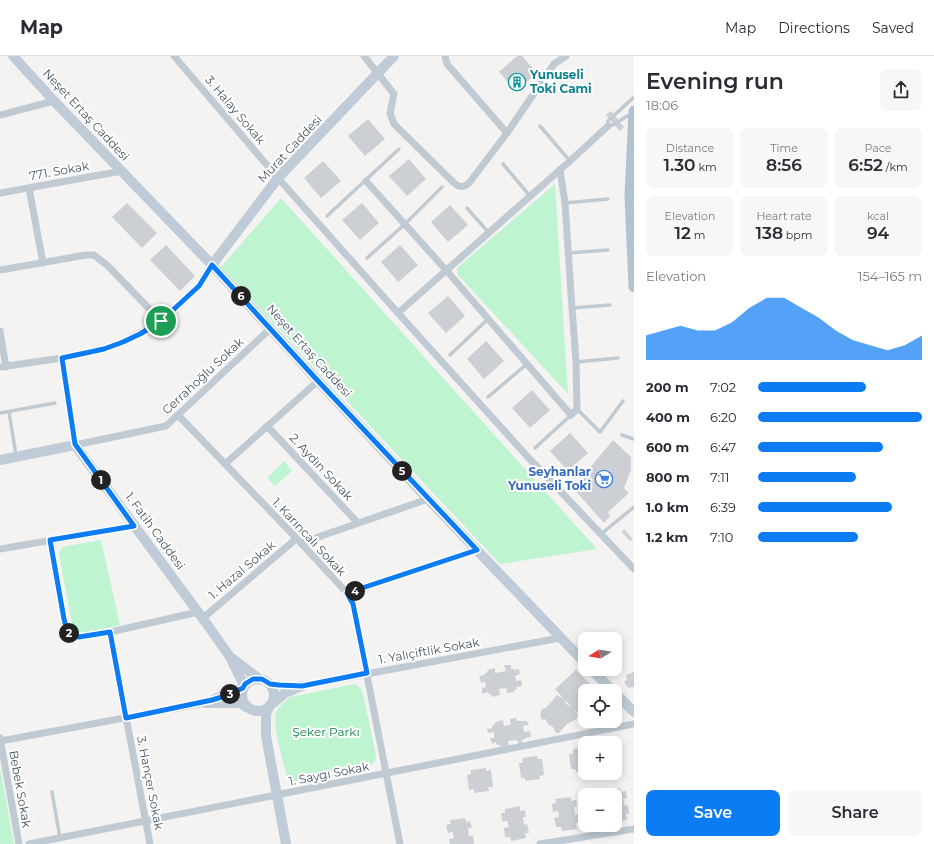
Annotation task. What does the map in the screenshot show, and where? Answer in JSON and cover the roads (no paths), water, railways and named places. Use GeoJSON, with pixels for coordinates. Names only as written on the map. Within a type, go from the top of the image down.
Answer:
{"type":"FeatureCollection","features":[{"type":"Feature","properties":{"kind":"main road"},"geometry":{"type":"LineString","coordinates":[[634,111],[630,196],[634,287]]}},
{"type":"Feature","properties":{"kind":"street","name":"Neşet Ertaş Caddesi"},"geometry":{"type":"LineString","coordinates":[[13,56],[212,265],[428,499],[578,656]]}},
{"type":"Feature","properties":{"kind":"street","name":"3. Halay Sokak"},"geometry":{"type":"LineString","coordinates":[[174,56],[278,178],[398,313],[527,456],[601,534],[631,563],[634,569]]}},
{"type":"Feature","properties":{"kind":"street"},"geometry":{"type":"LineString","coordinates":[[364,56],[394,94],[390,113],[394,124],[448,178],[460,187],[466,186],[469,183],[507,133],[554,64],[566,56]]}},
{"type":"Feature","properties":{"kind":"street","name":"Murat Caddesi"},"geometry":{"type":"LineString","coordinates":[[212,265],[278,178],[394,56]]}},
{"type":"Feature","properties":{"kind":"street"},"geometry":{"type":"LineString","coordinates":[[445,56],[448,64],[507,133]]}},
{"type":"Feature","properties":{"kind":"street"},"geometry":{"type":"LineString","coordinates":[[0,115],[54,100]]}},
{"type":"Feature","properties":{"kind":"street"},"geometry":{"type":"LineString","coordinates":[[398,313],[608,126]]}},
{"type":"Feature","properties":{"kind":"street"},"geometry":{"type":"LineString","coordinates":[[366,181],[446,270],[571,415],[577,408],[576,362],[565,203],[560,170]]}},
{"type":"Feature","properties":{"kind":"street","name":"771. Sokak"},"geometry":{"type":"LineString","coordinates":[[0,193],[122,171]]}},
{"type":"Feature","properties":{"kind":"street"},"geometry":{"type":"LineString","coordinates":[[29,188],[43,263]]}},
{"type":"Feature","properties":{"kind":"street"},"geometry":{"type":"LineString","coordinates":[[0,270],[86,255],[94,255],[108,266],[161,321]]}},
{"type":"Feature","properties":{"kind":"street"},"geometry":{"type":"LineString","coordinates":[[0,331],[3,367],[62,358],[104,349],[123,342],[161,321],[199,286],[212,265]]}},
{"type":"Feature","properties":{"kind":"street","name":"Cerrahoğlu Sokak"},"geometry":{"type":"LineString","coordinates":[[75,444],[166,426],[271,328]]}},
{"type":"Feature","properties":{"kind":"street"},"geometry":{"type":"LineString","coordinates":[[0,460],[75,444],[62,358]]}},
{"type":"Feature","properties":{"kind":"street"},"geometry":{"type":"LineString","coordinates":[[225,464],[318,381]]}},
{"type":"Feature","properties":{"kind":"street","name":"1. Karıncalı Sokak"},"geometry":{"type":"LineString","coordinates":[[178,415],[347,593],[353,604],[400,844]]}},
{"type":"Feature","properties":{"kind":"street","name":"2. Aydın Sokak"},"geometry":{"type":"LineString","coordinates":[[267,426],[358,523]]}},
{"type":"Feature","properties":{"kind":"street","name":"1. Fatih Caddesi"},"geometry":{"type":"LineString","coordinates":[[75,444],[201,615],[230,657]]}},
{"type":"Feature","properties":{"kind":"street"},"geometry":{"type":"LineString","coordinates":[[298,541],[358,523],[428,499]]}},
{"type":"Feature","properties":{"kind":"street"},"geometry":{"type":"LineString","coordinates":[[0,549],[134,526]]}},
{"type":"Feature","properties":{"kind":"street"},"geometry":{"type":"LineString","coordinates":[[50,540],[67,630],[71,635],[79,637],[201,615]]}},
{"type":"Feature","properties":{"kind":"street","name":"1. Hazal Sokak"},"geometry":{"type":"LineString","coordinates":[[201,615],[298,541]]}},
{"type":"Feature","properties":{"kind":"street"},"geometry":{"type":"LineString","coordinates":[[347,593],[477,550]]}},
{"type":"Feature","properties":{"kind":"street","name":"3. Hançer Sokak"},"geometry":{"type":"LineString","coordinates":[[110,632],[150,844]]}},
{"type":"Feature","properties":{"kind":"street","name":"1. Yalıçiftlik Sokak"},"geometry":{"type":"LineString","coordinates":[[302,686],[560,638]]}},
{"type":"Feature","properties":{"kind":"street"},"geometry":{"type":"LineString","coordinates":[[230,657],[258,678],[267,681],[273,688],[274,696],[266,713],[266,736],[286,844]]}},
{"type":"Feature","properties":{"kind":"street"},"geometry":{"type":"LineString","coordinates":[[230,657],[244,686],[242,698],[248,708],[261,711],[278,697],[302,686]]}},
{"type":"Feature","properties":{"kind":"street"},"geometry":{"type":"LineString","coordinates":[[598,676],[606,684]]}},
{"type":"Feature","properties":{"kind":"street"},"geometry":{"type":"LineString","coordinates":[[0,740],[126,718],[204,702],[222,697],[244,686],[249,681],[258,678]]}},
{"type":"Feature","properties":{"kind":"street"},"geometry":{"type":"LineString","coordinates":[[270,684],[302,686]]}},
{"type":"Feature","properties":{"kind":"street"},"geometry":{"type":"LineString","coordinates":[[622,700],[634,712]]}},
{"type":"Feature","properties":{"kind":"street"},"geometry":{"type":"LineString","coordinates":[[204,702],[241,703],[254,712],[266,736]]}},
{"type":"Feature","properties":{"kind":"street","name":"1. Saygı Sokak"},"geometry":{"type":"LineString","coordinates":[[29,844],[634,724]]}},
{"type":"Feature","properties":{"kind":"street","name":"Bebek Sokak"},"geometry":{"type":"LineString","coordinates":[[0,740],[19,844]]}},
{"type":"Feature","properties":{"kind":"street"},"geometry":{"type":"LineString","coordinates":[[540,844],[634,829]]}},
{"type":"Feature","properties":{"kind":"lane"},"geometry":{"type":"LineString","coordinates":[[634,97],[608,121],[608,126],[627,116],[634,118]]}},
{"type":"Feature","properties":{"kind":"lane"},"geometry":{"type":"LineString","coordinates":[[540,126],[570,161]]}},
{"type":"Feature","properties":{"kind":"lane"},"geometry":{"type":"LineString","coordinates":[[327,216],[399,149]]}},
{"type":"Feature","properties":{"kind":"lane"},"geometry":{"type":"LineString","coordinates":[[503,164],[530,196]]}},
{"type":"Feature","properties":{"kind":"lane"},"geometry":{"type":"LineString","coordinates":[[367,258],[405,224],[442,186]]}},
{"type":"Feature","properties":{"kind":"lane"},"geometry":{"type":"LineString","coordinates":[[565,203],[608,199]]}},
{"type":"Feature","properties":{"kind":"lane"},"geometry":{"type":"LineString","coordinates":[[467,208],[489,232]]}},
{"type":"Feature","properties":{"kind":"lane"},"geometry":{"type":"LineString","coordinates":[[568,253],[608,250]]}},
{"type":"Feature","properties":{"kind":"lane"},"geometry":{"type":"LineString","coordinates":[[572,308],[610,305]]}},
{"type":"Feature","properties":{"kind":"lane"},"geometry":{"type":"LineString","coordinates":[[450,355],[488,319]]}},
{"type":"Feature","properties":{"kind":"lane"},"geometry":{"type":"LineString","coordinates":[[576,362],[618,358]]}},
{"type":"Feature","properties":{"kind":"lane"},"geometry":{"type":"LineString","coordinates":[[488,397],[527,364]]}},
{"type":"Feature","properties":{"kind":"lane"},"geometry":{"type":"LineString","coordinates":[[577,408],[600,432],[623,401]]}},
{"type":"Feature","properties":{"kind":"lane"},"geometry":{"type":"LineString","coordinates":[[0,413],[55,403]]}},
{"type":"Feature","properties":{"kind":"lane"},"geometry":{"type":"LineString","coordinates":[[9,412],[16,456]]}},
{"type":"Feature","properties":{"kind":"lane"},"geometry":{"type":"LineString","coordinates":[[535,448],[571,415]]}},
{"type":"Feature","properties":{"kind":"lane"},"geometry":{"type":"LineString","coordinates":[[622,435],[634,439]]}},
{"type":"Feature","properties":{"kind":"lane"},"geometry":{"type":"LineString","coordinates":[[601,534],[634,506]]}},
{"type":"Feature","properties":{"kind":"lane"},"geometry":{"type":"LineString","coordinates":[[52,792],[60,838]]}},
{"type":"Feature","properties":{"kind":"place","name":"Yunuseli Toki Cami"},"geometry":{"type":"Point","coordinates":[517,82]}},
{"type":"Feature","properties":{"kind":"place","name":"Seyhanlar Yunuseli Toki"},"geometry":{"type":"Point","coordinates":[604,479]}},
{"type":"Feature","properties":{"kind":"park label","name":"Şeker Parkı"},"geometry":{"type":"Point","coordinates":[326,732]}}]}
